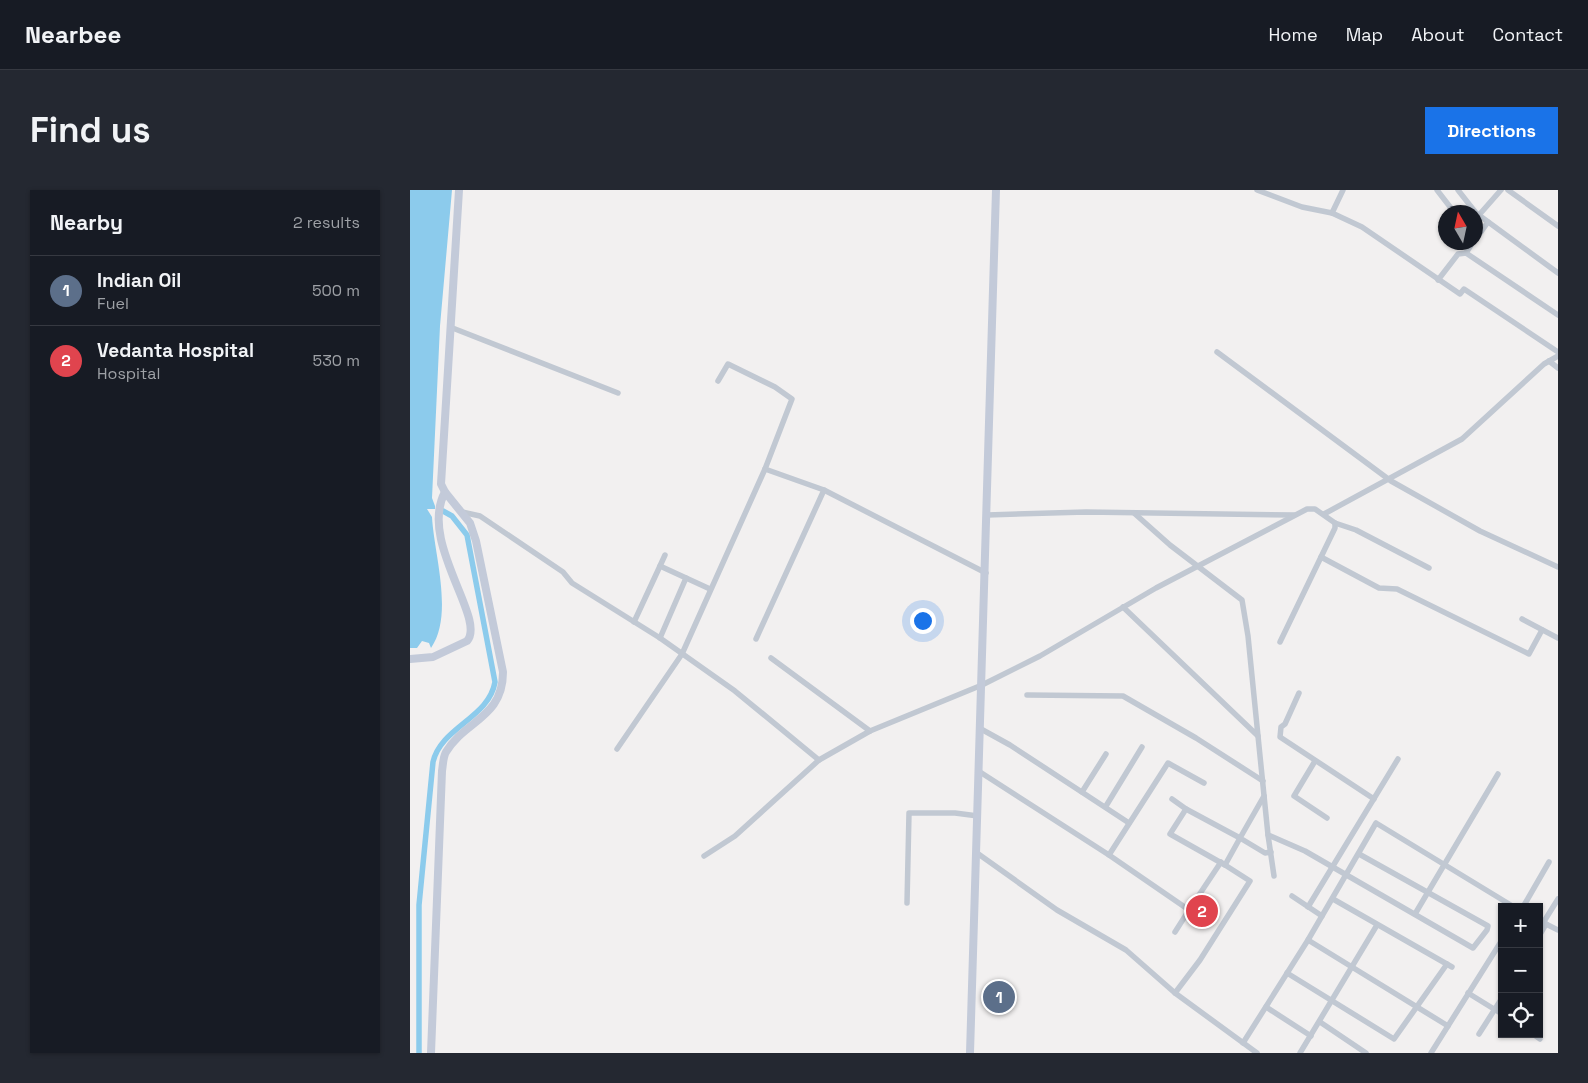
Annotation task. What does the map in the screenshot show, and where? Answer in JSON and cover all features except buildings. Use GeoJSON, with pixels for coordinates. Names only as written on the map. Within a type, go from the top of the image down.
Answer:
{"type":"FeatureCollection","features":[{"type":"Feature","properties":{"kind":"street"},"geometry":{"type":"LineString","coordinates":[[431,1053],[442,771],[445,754],[456,740],[486,713],[503,689],[503,672],[476,541],[470,523],[445,492],[441,484],[459,190]]}},
{"type":"Feature","properties":{"kind":"street"},"geometry":{"type":"LineString","coordinates":[[970,1053],[986,573],[996,190]]}},
{"type":"Feature","properties":{"kind":"street"},"geometry":{"type":"LineString","coordinates":[[1257,190],[1302,206],[1332,213],[1362,227],[1438,280],[1460,294],[1464,289],[1558,352]]}},
{"type":"Feature","properties":{"kind":"street"},"geometry":{"type":"LineString","coordinates":[[1332,213],[1343,190]]}},
{"type":"Feature","properties":{"kind":"street"},"geometry":{"type":"LineString","coordinates":[[1437,190],[1449,205]]}},
{"type":"Feature","properties":{"kind":"street"},"geometry":{"type":"LineString","coordinates":[[1458,190],[1471,205]]}},
{"type":"Feature","properties":{"kind":"street"},"geometry":{"type":"LineString","coordinates":[[1483,210],[1501,190]]}},
{"type":"Feature","properties":{"kind":"street"},"geometry":{"type":"LineString","coordinates":[[1508,190],[1558,226]]}},
{"type":"Feature","properties":{"kind":"street"},"geometry":{"type":"LineString","coordinates":[[1483,218],[1558,273]]}},
{"type":"Feature","properties":{"kind":"street"},"geometry":{"type":"LineString","coordinates":[[1483,229],[1488,222]]}},
{"type":"Feature","properties":{"kind":"street"},"geometry":{"type":"LineString","coordinates":[[1438,280],[1458,254],[1466,253],[1558,315]]}},
{"type":"Feature","properties":{"kind":"street"},"geometry":{"type":"LineString","coordinates":[[450,327],[618,393]]}},
{"type":"Feature","properties":{"kind":"street"},"geometry":{"type":"LineString","coordinates":[[1217,352],[1389,479],[1480,531],[1558,567]]}},
{"type":"Feature","properties":{"kind":"street"},"geometry":{"type":"LineString","coordinates":[[1324,514],[1462,439],[1549,361],[1558,356]]}},
{"type":"Feature","properties":{"kind":"street"},"geometry":{"type":"LineString","coordinates":[[1549,361],[1558,368]]}},
{"type":"Feature","properties":{"kind":"street"},"geometry":{"type":"LineString","coordinates":[[617,749],[682,654],[765,470],[792,399],[774,387],[728,364],[718,381]]}},
{"type":"Feature","properties":{"kind":"street"},"geometry":{"type":"LineString","coordinates":[[765,470],[824,490],[986,573]]}},
{"type":"Feature","properties":{"kind":"street"},"geometry":{"type":"LineString","coordinates":[[756,639],[824,490]]}},
{"type":"Feature","properties":{"kind":"street"},"geometry":{"type":"LineString","coordinates":[[410,659],[430,658],[467,641],[472,636],[468,610],[446,564],[438,529],[438,509],[445,492]]}},
{"type":"Feature","properties":{"kind":"street"},"geometry":{"type":"LineString","coordinates":[[704,856],[736,836],[819,760],[870,731],[982,684],[1040,656],[1199,566],[1307,509],[1315,509],[1335,523],[1356,530],[1429,568]]}},
{"type":"Feature","properties":{"kind":"street"},"geometry":{"type":"LineString","coordinates":[[462,512],[480,516],[563,572],[572,582],[660,638],[735,691],[819,760]]}},
{"type":"Feature","properties":{"kind":"street"},"geometry":{"type":"LineString","coordinates":[[987,515],[1134,513],[1296,515]]}},
{"type":"Feature","properties":{"kind":"street"},"geometry":{"type":"LineString","coordinates":[[1134,513],[1170,545],[1242,600],[1248,636],[1268,835],[1274,876]]}},
{"type":"Feature","properties":{"kind":"street"},"geometry":{"type":"LineString","coordinates":[[1280,642],[1336,528],[1335,523]]}},
{"type":"Feature","properties":{"kind":"street"},"geometry":{"type":"LineString","coordinates":[[634,622],[665,555]]}},
{"type":"Feature","properties":{"kind":"street"},"geometry":{"type":"LineString","coordinates":[[1321,557],[1379,588],[1398,589],[1529,654],[1542,630]]}},
{"type":"Feature","properties":{"kind":"street"},"geometry":{"type":"LineString","coordinates":[[660,566],[710,589]]}},
{"type":"Feature","properties":{"kind":"street"},"geometry":{"type":"LineString","coordinates":[[660,638],[686,578]]}},
{"type":"Feature","properties":{"kind":"street"},"geometry":{"type":"LineString","coordinates":[[1123,608],[1258,736]]}},
{"type":"Feature","properties":{"kind":"street"},"geometry":{"type":"LineString","coordinates":[[1522,619],[1558,638]]}},
{"type":"Feature","properties":{"kind":"street"},"geometry":{"type":"LineString","coordinates":[[771,658],[870,731]]}},
{"type":"Feature","properties":{"kind":"street"},"geometry":{"type":"LineString","coordinates":[[1300,693],[1285,724],[1281,727],[1280,737],[1374,799]]}},
{"type":"Feature","properties":{"kind":"street"},"geometry":{"type":"LineString","coordinates":[[1027,695],[1123,696],[1196,738],[1263,781]]}},
{"type":"Feature","properties":{"kind":"street"},"geometry":{"type":"LineString","coordinates":[[981,729],[1010,744],[1129,823]]}},
{"type":"Feature","properties":{"kind":"street"},"geometry":{"type":"LineString","coordinates":[[1106,806],[1142,747]]}},
{"type":"Feature","properties":{"kind":"street"},"geometry":{"type":"LineString","coordinates":[[1082,792],[1106,754]]}},
{"type":"Feature","properties":{"kind":"street"},"geometry":{"type":"LineString","coordinates":[[1308,907],[1398,759]]}},
{"type":"Feature","properties":{"kind":"street"},"geometry":{"type":"LineString","coordinates":[[1315,761],[1294,796],[1326,818]]}},
{"type":"Feature","properties":{"kind":"street"},"geometry":{"type":"LineString","coordinates":[[1109,854],[1168,763],[1204,783]]}},
{"type":"Feature","properties":{"kind":"street"},"geometry":{"type":"LineString","coordinates":[[980,772],[1109,854],[1189,910]]}},
{"type":"Feature","properties":{"kind":"street"},"geometry":{"type":"LineString","coordinates":[[1415,914],[1498,774]]}},
{"type":"Feature","properties":{"kind":"street"},"geometry":{"type":"LineString","coordinates":[[1175,932],[1223,864],[1264,796]]}},
{"type":"Feature","properties":{"kind":"street"},"geometry":{"type":"LineString","coordinates":[[1172,798],[1186,809],[1265,852],[1271,852]]}},
{"type":"Feature","properties":{"kind":"street"},"geometry":{"type":"LineString","coordinates":[[1175,993],[1200,960],[1250,881],[1170,834],[1186,809]]}},
{"type":"Feature","properties":{"kind":"street"},"geometry":{"type":"LineString","coordinates":[[907,903],[908,813],[955,813],[978,816]]}},
{"type":"Feature","properties":{"kind":"street"},"geometry":{"type":"LineString","coordinates":[[1243,1043],[1333,899],[1376,823],[1507,903]]}},
{"type":"Feature","properties":{"kind":"street"},"geometry":{"type":"LineString","coordinates":[[1268,835],[1299,848],[1473,948],[1487,930],[1488,926],[1359,854]]}},
{"type":"Feature","properties":{"kind":"street"},"geometry":{"type":"LineString","coordinates":[[977,853],[1058,910],[1126,950],[1175,993],[1257,1053]]}},
{"type":"Feature","properties":{"kind":"street"},"geometry":{"type":"LineString","coordinates":[[1525,903],[1549,862]]}},
{"type":"Feature","properties":{"kind":"street"},"geometry":{"type":"LineString","coordinates":[[1292,896],[1322,916]]}},
{"type":"Feature","properties":{"kind":"street"},"geometry":{"type":"LineString","coordinates":[[1287,973],[1394,1039],[1449,966],[1333,899]]}},
{"type":"Feature","properties":{"kind":"street"},"geometry":{"type":"LineString","coordinates":[[1558,899],[1543,923],[1558,930]]}},
{"type":"Feature","properties":{"kind":"street"},"geometry":{"type":"LineString","coordinates":[[1300,1053],[1378,925]]}},
{"type":"Feature","properties":{"kind":"street"},"geometry":{"type":"LineString","coordinates":[[1308,940],[1448,1026]]}},
{"type":"Feature","properties":{"kind":"street"},"geometry":{"type":"LineString","coordinates":[[1431,1053],[1498,946]]}},
{"type":"Feature","properties":{"kind":"street"},"geometry":{"type":"LineString","coordinates":[[1468,993],[1498,1012]]}},
{"type":"Feature","properties":{"kind":"street"},"geometry":{"type":"LineString","coordinates":[[1479,1034],[1498,1004]]}},
{"type":"Feature","properties":{"kind":"street"},"geometry":{"type":"LineString","coordinates":[[1266,1007],[1311,1036]]}},
{"type":"Feature","properties":{"kind":"street"},"geometry":{"type":"LineString","coordinates":[[1320,1022],[1366,1053]]}},
{"type":"Feature","properties":{"kind":"water"},"geometry":{"type":"Polygon","coordinates":[[[410,190],[452,190],[440,326],[432,498],[435,509],[427,509],[432,517],[442,602],[438,634],[431,648],[429,643],[422,641],[417,648],[410,648],[410,190]]]}},
{"type":"Feature","properties":{"kind":"waterway"},"geometry":{"type":"LineString","coordinates":[[419,1053],[419,905],[433,762],[445,740],[484,705],[491,694],[495,682],[467,535],[452,516],[443,511]]}},
{"type":"Feature","properties":{"kind":"place","name":"Vedanta Hospital"},"geometry":{"type":"Point","coordinates":[1202,911]}},
{"type":"Feature","properties":{"kind":"place","name":"Indian Oil"},"geometry":{"type":"Point","coordinates":[999,997]}}]}
